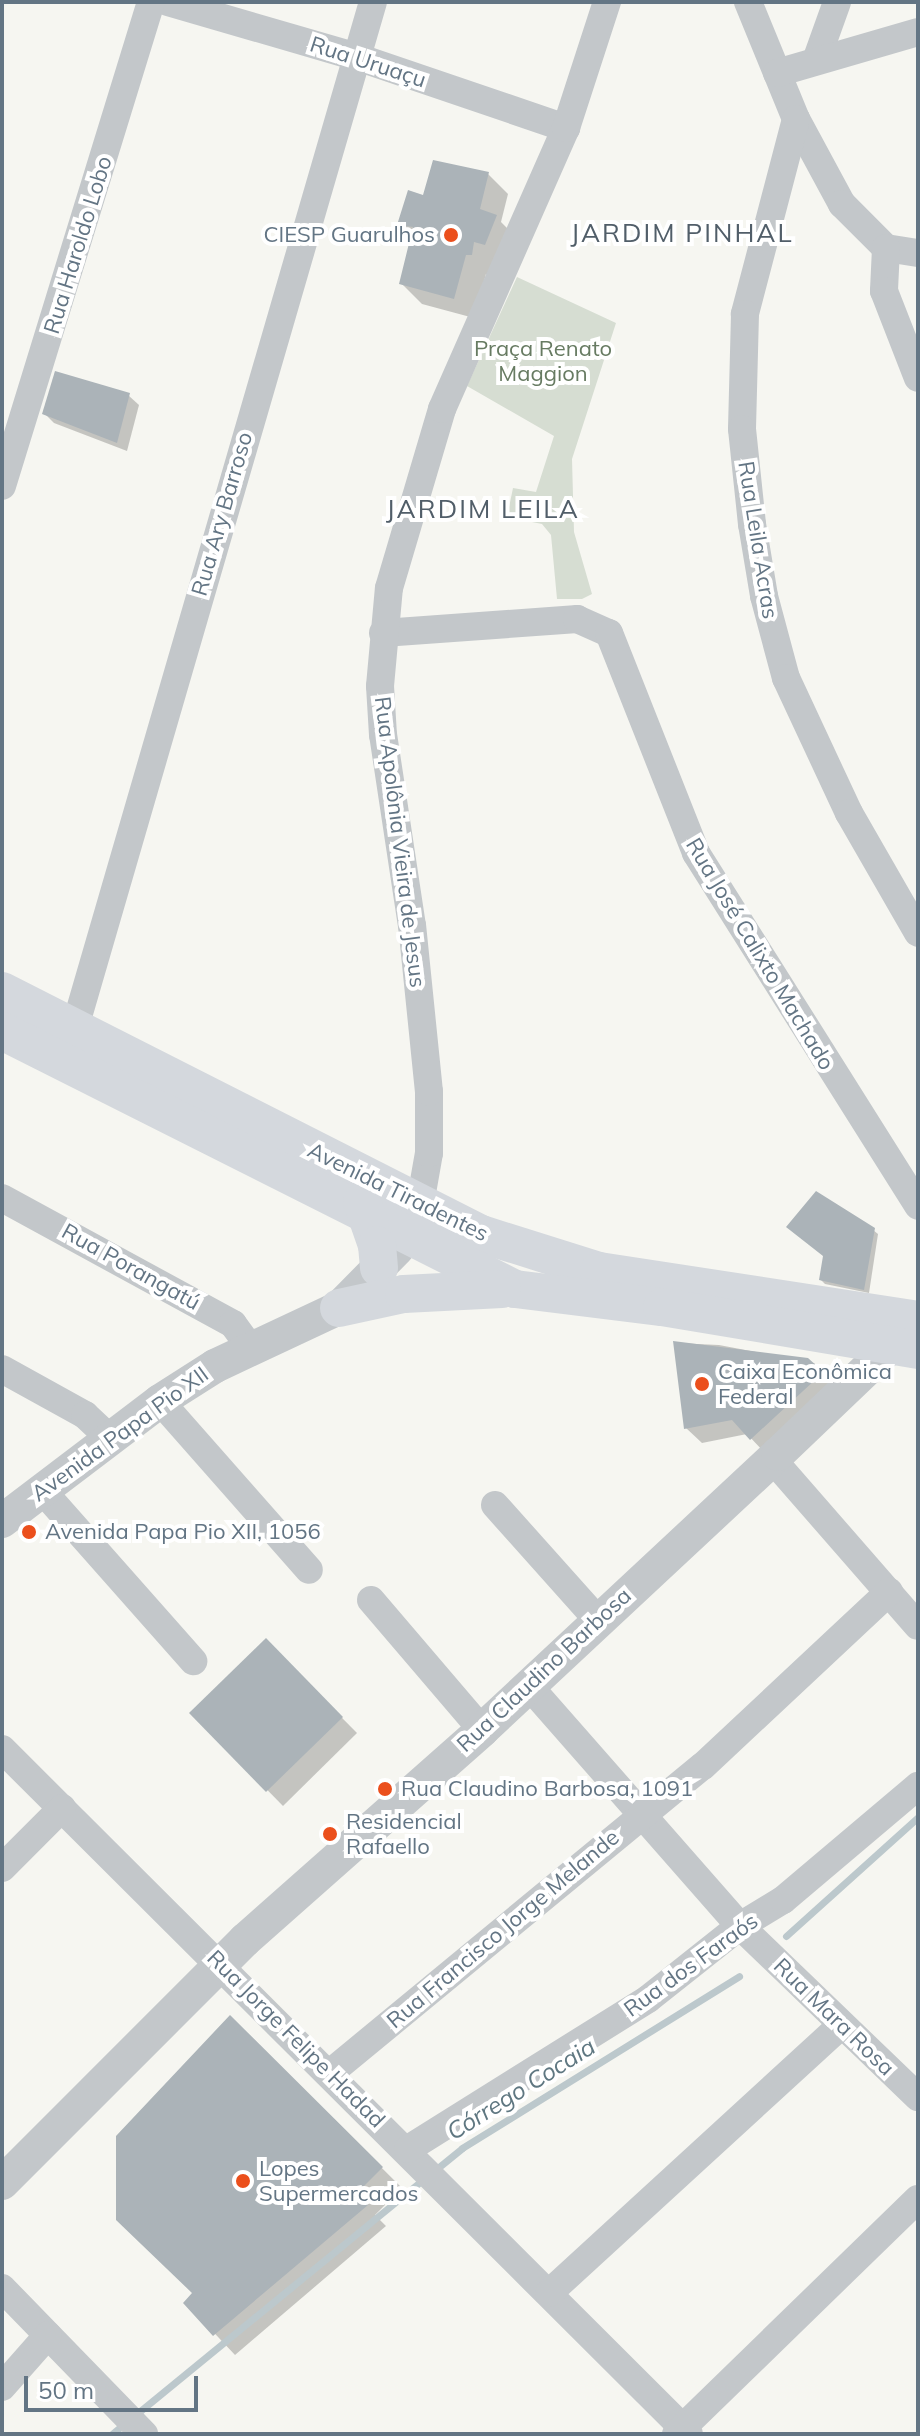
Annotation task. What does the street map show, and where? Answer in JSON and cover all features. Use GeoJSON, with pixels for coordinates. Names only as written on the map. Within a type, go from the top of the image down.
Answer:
{"type":"FeatureCollection","features":[{"type":"Feature","properties":{"kind":"main road","name":"Avenida Tiradentes"},"geometry":{"type":"LineString","coordinates":[[2,991],[346,1170],[412,1220],[515,1289],[662,1307],[910,1327]]}},
{"type":"Feature","properties":{"kind":"main road","name":"Avenida Tiradentes"},"geometry":{"type":"LineString","coordinates":[[2,1031],[369,1216],[412,1220],[481,1234],[599,1271],[910,1327]]}},
{"type":"Feature","properties":{"kind":"main road"},"geometry":{"type":"LineString","coordinates":[[346,1170],[369,1216],[379,1268]]}},
{"type":"Feature","properties":{"kind":"main road"},"geometry":{"type":"LineString","coordinates":[[339,1308],[443,1290],[515,1289]]}},
{"type":"Feature","properties":{"kind":"street","name":"Rua Haroldo Lobo"},"geometry":{"type":"LineString","coordinates":[[2,486],[151,2]]}},
{"type":"Feature","properties":{"kind":"street","name":"Rua Uruaçu"},"geometry":{"type":"LineString","coordinates":[[168,2],[357,57],[566,128]]}},
{"type":"Feature","properties":{"kind":"street","name":"Rua Ary Barroso"},"geometry":{"type":"LineString","coordinates":[[75,1027],[373,2]]}},
{"type":"Feature","properties":{"kind":"street","name":"Rua Apolônia Vieira de Jesus"},"geometry":{"type":"LineString","coordinates":[[412,1220],[429,1153],[429,1092],[412,926],[383,735],[383,633],[401,536],[442,409],[566,128],[607,2]]}},
{"type":"Feature","properties":{"kind":"street"},"geometry":{"type":"LineString","coordinates":[[748,2],[796,119],[842,204],[886,248],[918,253]]}},
{"type":"Feature","properties":{"kind":"street"},"geometry":{"type":"LineString","coordinates":[[817,58],[837,2]]}},
{"type":"Feature","properties":{"kind":"street"},"geometry":{"type":"LineString","coordinates":[[777,73],[817,58],[918,32]]}},
{"type":"Feature","properties":{"kind":"street","name":"Rua Leila Acras"},"geometry":{"type":"LineString","coordinates":[[796,119],[745,314],[742,429],[752,524],[764,596],[786,678],[835,788],[918,933]]}},
{"type":"Feature","properties":{"kind":"street"},"geometry":{"type":"LineString","coordinates":[[886,248],[884,291],[918,378]]}},
{"type":"Feature","properties":{"kind":"street","name":"Rua José Calixto Machado"},"geometry":{"type":"LineString","coordinates":[[383,633],[577,619],[609,633],[696,853],[918,1206]]}},
{"type":"Feature","properties":{"kind":"street","name":"Rua Porangatú"},"geometry":{"type":"LineString","coordinates":[[2,1198],[233,1324],[250,1347]]}},
{"type":"Feature","properties":{"kind":"street","name":"Avenida Papa Pio XII"},"geometry":{"type":"LineString","coordinates":[[2,1521],[160,1401],[250,1347],[339,1308],[379,1268],[412,1220]]}},
{"type":"Feature","properties":{"kind":"street","name":"Rua Claudino Barbosa"},"geometry":{"type":"LineString","coordinates":[[2,2183],[220,1964],[482,1730],[773,1460],[910,1327]]}},
{"type":"Feature","properties":{"kind":"street"},"geometry":{"type":"LineString","coordinates":[[2,1369],[85,1415],[110,1438]]}},
{"type":"Feature","properties":{"kind":"street"},"geometry":{"type":"LineString","coordinates":[[160,1401],[309,1570]]}},
{"type":"Feature","properties":{"kind":"street"},"geometry":{"type":"LineString","coordinates":[[773,1460],[918,1626]]}},
{"type":"Feature","properties":{"kind":"street"},"geometry":{"type":"LineString","coordinates":[[41,1489],[193,1661]]}},
{"type":"Feature","properties":{"kind":"street"},"geometry":{"type":"LineString","coordinates":[[495,1505],[598,1620]]}},
{"type":"Feature","properties":{"kind":"street","name":"Rua Francisco Jorge Melande"},"geometry":{"type":"LineString","coordinates":[[330,2073],[746,1727],[889,1592]]}},
{"type":"Feature","properties":{"kind":"street"},"geometry":{"type":"LineString","coordinates":[[371,1600],[482,1730]]}},
{"type":"Feature","properties":{"kind":"street","name":"Rua Mara Rosa"},"geometry":{"type":"LineString","coordinates":[[529,1686],[639,1816],[740,1926],[840,2026],[918,2097]]}},
{"type":"Feature","properties":{"kind":"street","name":"Rua Jorge Felipe Hadad"},"geometry":{"type":"LineString","coordinates":[[2,1749],[449,2191],[683,2431]]}},
{"type":"Feature","properties":{"kind":"street","name":"Rua dos Faraós"},"geometry":{"type":"LineString","coordinates":[[411,2153],[648,1999],[740,1926],[783,1900],[918,1786]]}},
{"type":"Feature","properties":{"kind":"street"},"geometry":{"type":"LineString","coordinates":[[2,1868],[62,1808]]}},
{"type":"Feature","properties":{"kind":"street"},"geometry":{"type":"LineString","coordinates":[[549,2293],[840,2026]]}},
{"type":"Feature","properties":{"kind":"street"},"geometry":{"type":"LineString","coordinates":[[683,2431],[918,2199]]}},
{"type":"Feature","properties":{"kind":"street"},"geometry":{"type":"LineString","coordinates":[[2,2288],[144,2434]]}},
{"type":"Feature","properties":{"kind":"street"},"geometry":{"type":"LineString","coordinates":[[2,2387],[48,2335]]}},
{"type":"Feature","properties":{"kind":"green space","name":"Praça Renato Maggion"},"geometry":{"type":"Polygon","coordinates":[[[517,277],[616,323],[572,459],[574,532],[592,594],[582,599],[557,599],[551,535],[542,524],[507,517],[513,488],[536,492],[554,436],[467,386],[517,277]]]}},
{"type":"Feature","properties":{"kind":"building","name":"CIESP Guarulhos"},"geometry":{"type":"Polygon","coordinates":[[[433,160],[489,172],[480,209],[497,215],[485,245],[474,242],[472,255],[466,255],[454,299],[399,284],[413,227],[397,225],[408,190],[423,195],[433,160]]]}},
{"type":"Feature","properties":{"kind":"building"},"geometry":{"type":"Polygon","coordinates":[[[55,371],[130,393],[117,443],[42,414],[55,371]]]}},
{"type":"Feature","properties":{"kind":"building"},"geometry":{"type":"Polygon","coordinates":[[[816,1191],[875,1228],[864,1290],[819,1280],[823,1256],[786,1227],[816,1191]]]}},
{"type":"Feature","properties":{"kind":"building"},"geometry":{"type":"Polygon","coordinates":[[[673,1341],[808,1358],[819,1368],[816,1379],[750,1440],[732,1420],[684,1429],[673,1341]]]}},
{"type":"Feature","properties":{"kind":"building"},"geometry":{"type":"Polygon","coordinates":[[[266,1638],[343,1717],[266,1792],[189,1713],[266,1638]]]}},
{"type":"Feature","properties":{"kind":"building","name":"Lopes Supermercados"},"geometry":{"type":"Polygon","coordinates":[[[230,2015],[383,2167],[355,2195],[368,2205],[213,2336],[183,2303],[192,2293],[116,2220],[116,2136],[230,2015]]]}},
{"type":"Feature","properties":{"kind":"waterway","name":"Córrego Cocaia"},"geometry":{"type":"LineString","coordinates":[[786,1936],[918,1817]]}},
{"type":"Feature","properties":{"kind":"waterway","name":"Córrego Cocaia"},"geometry":{"type":"LineString","coordinates":[[434,2171],[462,2148],[739,1976]]}},
{"type":"Feature","properties":{"kind":"waterway","name":"Córrego Cocaia"},"geometry":{"type":"LineString","coordinates":[[134,2416],[425,2178]]}},
{"type":"Feature","properties":{"kind":"waterway","name":"Córrego Cocaia"},"geometry":{"type":"LineString","coordinates":[[112,2434],[124,2424]]}},
{"type":"Feature","properties":{"kind":"place","name":"CIESP Guarulhos"},"geometry":{"type":"Point","coordinates":[451,235]}},
{"type":"Feature","properties":{"kind":"place","name":"Caixa Econômica Federal"},"geometry":{"type":"Point","coordinates":[702,1384]}},
{"type":"Feature","properties":{"kind":"place","name":"Avenida Papa Pio XII, 1056"},"geometry":{"type":"Point","coordinates":[29,1532]}},
{"type":"Feature","properties":{"kind":"place","name":"Rua Claudino Barbosa, 1091"},"geometry":{"type":"Point","coordinates":[385,1789]}},
{"type":"Feature","properties":{"kind":"place","name":"Residencial Rafaello"},"geometry":{"type":"Point","coordinates":[330,1834]}},
{"type":"Feature","properties":{"kind":"place","name":"Lopes Supermercados"},"geometry":{"type":"Point","coordinates":[243,2181]}},
{"type":"Feature","properties":{"kind":"district","name":"JARDIM PINHAL"},"geometry":{"type":"Point","coordinates":[682,233]}},
{"type":"Feature","properties":{"kind":"district","name":"JARDIM LEILA"},"geometry":{"type":"Point","coordinates":[483,509]}}]}
